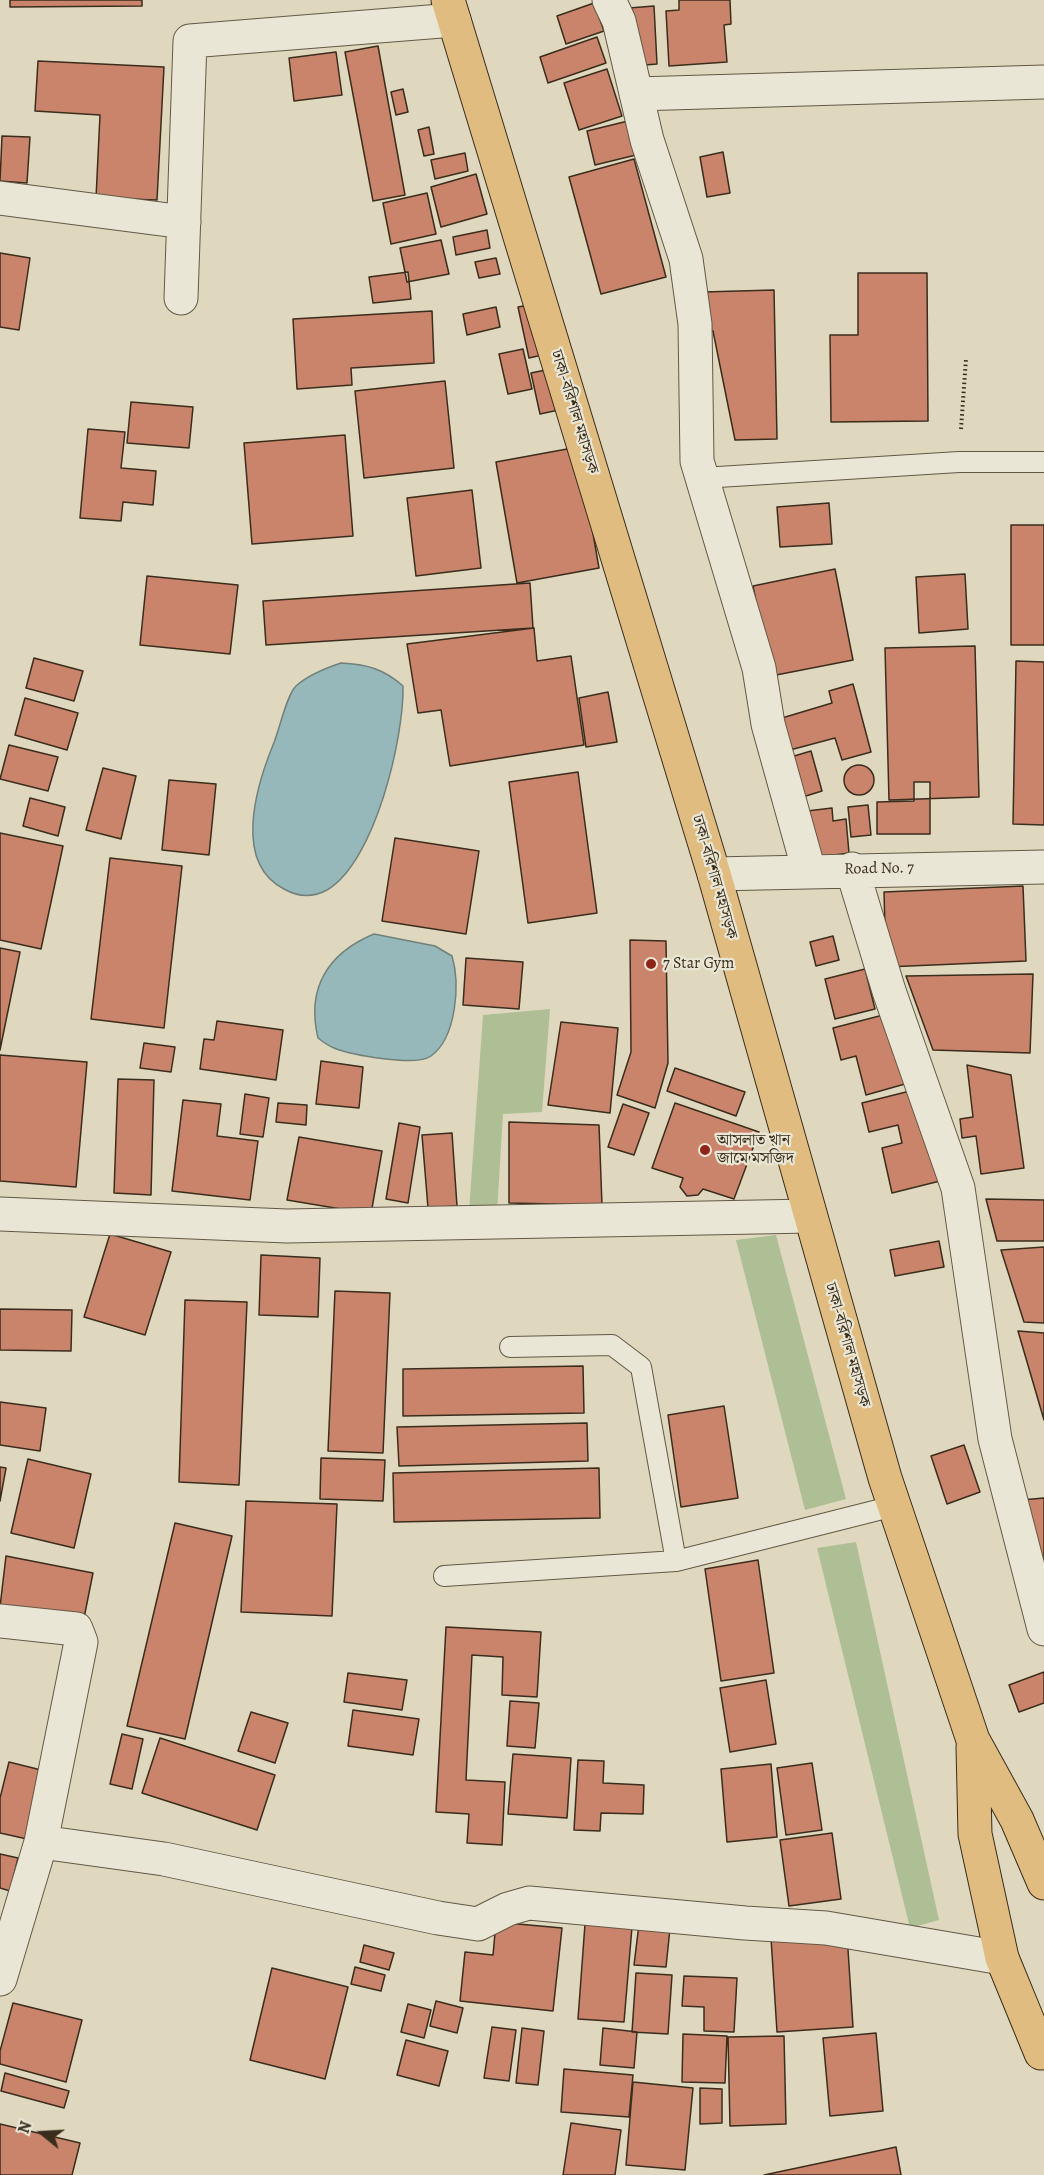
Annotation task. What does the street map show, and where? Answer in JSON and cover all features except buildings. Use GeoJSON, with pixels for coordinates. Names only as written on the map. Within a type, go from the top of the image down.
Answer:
{"type":"FeatureCollection","features":[{"type":"Feature","properties":{"kind":"highway","name":"ঢাকা-বরিশাল মহাসড়ক"},"geometry":{"type":"LineString","coordinates":[[451,10],[714,874],[894,1506],[973,1740],[1017,1820],[1044,1882]]}},
{"type":"Feature","properties":{"kind":"highway"},"geometry":{"type":"LineString","coordinates":[[973,1740],[975,1833],[1002,1958],[1043,2053]]}},
{"type":"Feature","properties":{"kind":"street"},"geometry":{"type":"LineString","coordinates":[[609,0],[619,21],[647,140],[686,259],[695,324],[697,461],[759,668],[768,724],[809,871]]}},
{"type":"Feature","properties":{"kind":"street"},"geometry":{"type":"LineString","coordinates":[[181,298],[190,41],[451,10]]}},
{"type":"Feature","properties":{"kind":"street"},"geometry":{"type":"LineString","coordinates":[[636,94],[1044,82]]}},
{"type":"Feature","properties":{"kind":"street"},"geometry":{"type":"LineString","coordinates":[[0,198],[184,222]]}},
{"type":"Feature","properties":{"kind":"street","name":"Road No. 7"},"geometry":{"type":"LineString","coordinates":[[714,874],[852,869],[1044,867]]}},
{"type":"Feature","properties":{"kind":"street"},"geometry":{"type":"LineString","coordinates":[[852,869],[889,991],[958,1188],[994,1439],[1044,1629]]}},
{"type":"Feature","properties":{"kind":"street"},"geometry":{"type":"LineString","coordinates":[[0,1214],[287,1226],[810,1216]]}},
{"type":"Feature","properties":{"kind":"street"},"geometry":{"type":"LineString","coordinates":[[0,1621],[76,1629],[80,1634],[41,1842],[0,1979]]}},
{"type":"Feature","properties":{"kind":"street"},"geometry":{"type":"LineString","coordinates":[[41,1842],[164,1859],[438,1918],[478,1924],[508,1909],[529,1903],[745,1923],[826,1928],[1002,1958]]}},
{"type":"Feature","properties":{"kind":"lane"},"geometry":{"type":"LineString","coordinates":[[702,478],[959,462],[1044,462]]}},
{"type":"Feature","properties":{"kind":"lane"},"geometry":{"type":"LineString","coordinates":[[510,1347],[612,1345],[641,1367],[676,1561]]}},
{"type":"Feature","properties":{"kind":"lane"},"geometry":{"type":"LineString","coordinates":[[444,1576],[676,1561],[894,1506]]}},
{"type":"Feature","properties":{"kind":"path"},"geometry":{"type":"LineString","coordinates":[[959,462],[966,359]]}},
{"type":"Feature","properties":{"kind":"green space"},"geometry":{"type":"Polygon","coordinates":[[[550,1009],[542,1112],[503,1114],[497,1213],[469,1211],[483,1015],[550,1009]]]}},
{"type":"Feature","properties":{"kind":"green space"},"geometry":{"type":"Polygon","coordinates":[[[776,1235],[846,1499],[805,1510],[736,1240],[776,1235]]]}},
{"type":"Feature","properties":{"kind":"green space"},"geometry":{"type":"Polygon","coordinates":[[[856,1542],[939,1920],[910,1928],[817,1548],[856,1542]]]}},
{"type":"Feature","properties":{"kind":"water"},"geometry":{"type":"Polygon","coordinates":[[[341,663],[374,668],[389,675],[403,686],[398,736],[383,797],[359,854],[344,875],[327,890],[316,894],[300,895],[284,889],[268,877],[258,861],[253,823],[256,802],[266,762],[293,690],[312,675],[341,663]]]}},
{"type":"Feature","properties":{"kind":"water"},"geometry":{"type":"Polygon","coordinates":[[[374,934],[435,946],[452,956],[456,980],[454,1009],[446,1036],[431,1056],[412,1060],[369,1057],[334,1048],[318,1038],[315,1003],[324,974],[344,951],[374,934]]]}},
{"type":"Feature","properties":{"kind":"place","name":"7 Star Gym"},"geometry":{"type":"Point","coordinates":[651,964]}},
{"type":"Feature","properties":{"kind":"place","name":"আসলাত খান জামে মসজিদ"},"geometry":{"type":"Point","coordinates":[705,1150]}}]}
